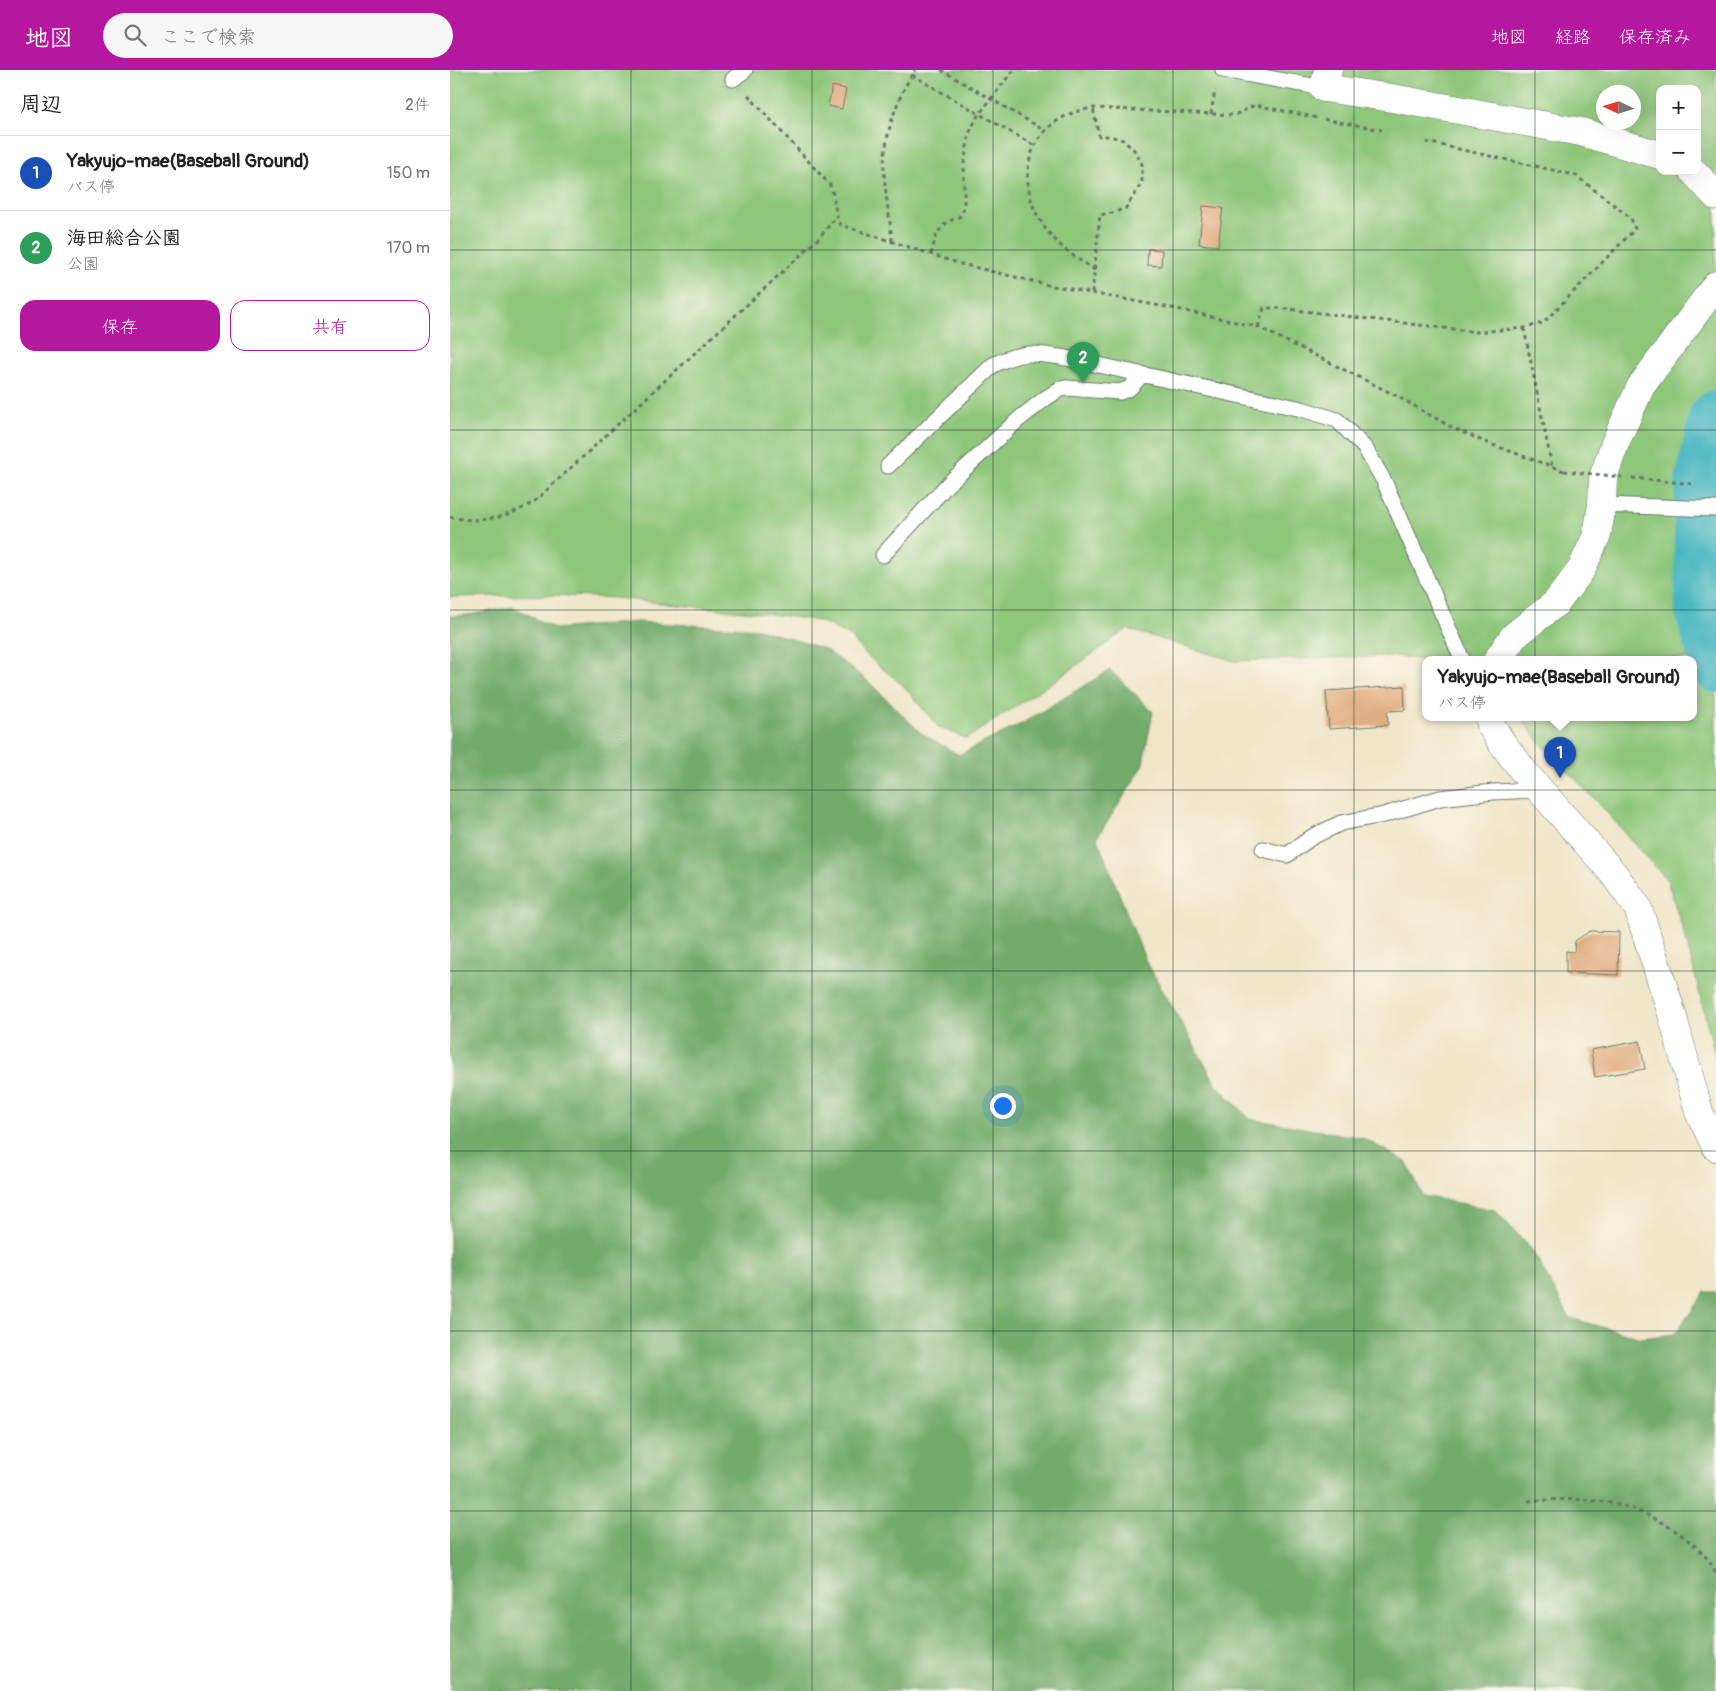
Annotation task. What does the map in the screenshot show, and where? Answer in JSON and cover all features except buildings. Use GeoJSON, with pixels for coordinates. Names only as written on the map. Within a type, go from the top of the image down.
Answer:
{"type":"FeatureCollection","features":[{"type":"Feature","properties":{"kind":"street"},"geometry":{"type":"LineString","coordinates":[[1326,79],[1392,98],[1581,132],[1656,155]]}},
{"type":"Feature","properties":{"kind":"street"},"geometry":{"type":"LineString","coordinates":[[1697,175],[1716,196]]}},
{"type":"Feature","properties":{"kind":"street"},"geometry":{"type":"LineString","coordinates":[[1500,656],[1514,636],[1556,603],[1582,570],[1597,535],[1602,506],[1603,478],[1615,443],[1641,386],[1716,285]]}},
{"type":"Feature","properties":{"kind":"street"},"geometry":{"type":"LineString","coordinates":[[1490,721],[1502,743],[1540,790],[1613,873],[1638,908],[1672,1014],[1698,1112],[1716,1147]]}},
{"type":"Feature","properties":{"kind":"lane"},"geometry":{"type":"LineString","coordinates":[[1223,70],[1326,79]]}},
{"type":"Feature","properties":{"kind":"lane"},"geometry":{"type":"LineString","coordinates":[[888,466],[993,365],[1012,356],[1032,353],[1066,358],[1302,410],[1337,420],[1365,448],[1384,481],[1461,656]]}},
{"type":"Feature","properties":{"kind":"lane"},"geometry":{"type":"LineString","coordinates":[[883,555],[948,484],[1046,398],[1060,389],[1067,388],[1120,392],[1130,388],[1142,375]]}},
{"type":"Feature","properties":{"kind":"lane"},"geometry":{"type":"LineString","coordinates":[[1602,506],[1716,509]]}},
{"type":"Feature","properties":{"kind":"lane"},"geometry":{"type":"LineString","coordinates":[[1263,849],[1287,855],[1312,837],[1341,823],[1384,815],[1440,798],[1493,792],[1540,790]]}},
{"type":"Feature","properties":{"kind":"path"},"geometry":{"type":"LineString","coordinates":[[892,241],[886,197],[886,156],[889,129],[897,106],[915,70]]}},
{"type":"Feature","properties":{"kind":"path"},"geometry":{"type":"LineString","coordinates":[[941,70],[1046,131]]}},
{"type":"Feature","properties":{"kind":"path"},"geometry":{"type":"LineString","coordinates":[[931,254],[937,233],[947,222],[959,217],[964,208],[964,164],[969,134],[990,99],[1011,73],[1016,70]]}},
{"type":"Feature","properties":{"kind":"path"},"geometry":{"type":"LineString","coordinates":[[739,74],[830,185],[834,192],[836,217],[842,225],[961,264],[1048,285],[1177,309],[1258,327],[1395,395],[1451,427],[1552,468],[1564,471],[1697,484]]}},
{"type":"Feature","properties":{"kind":"path"},"geometry":{"type":"LineString","coordinates":[[912,75],[1035,146]]}},
{"type":"Feature","properties":{"kind":"path"},"geometry":{"type":"LineString","coordinates":[[1095,270],[1072,256],[1055,240],[1043,224],[1033,205],[1028,183],[1029,160],[1038,137],[1062,118],[1079,110],[1093,108],[1235,115],[1255,105],[1382,130]]}},
{"type":"Feature","properties":{"kind":"path"},"geometry":{"type":"LineString","coordinates":[[1092,293],[1100,215],[1112,214],[1126,208],[1142,182],[1142,164],[1134,150],[1123,140],[1110,136],[1099,136],[1093,108]]}},
{"type":"Feature","properties":{"kind":"path"},"geometry":{"type":"LineString","coordinates":[[1258,327],[1264,308],[1279,308],[1478,332],[1524,328],[1543,322],[1635,229],[1631,218],[1574,175],[1426,142]]}},
{"type":"Feature","properties":{"kind":"path"},"geometry":{"type":"LineString","coordinates":[[450,517],[477,520],[495,518],[515,513],[534,502],[818,239],[836,217]]}},
{"type":"Feature","properties":{"kind":"path"},"geometry":{"type":"LineString","coordinates":[[1524,328],[1552,468]]}},
{"type":"Feature","properties":{"kind":"path"},"geometry":{"type":"LineString","coordinates":[[1528,1501],[1582,1499],[1622,1505],[1649,1514],[1698,1547],[1716,1573]]}},
{"type":"Feature","properties":{"kind":"green space"},"geometry":{"type":"Polygon","coordinates":[[[450,70],[1716,70],[1716,1059],[1686,939],[1667,880],[1603,808],[1537,739],[1523,721],[1697,721],[1697,656],[1422,656],[1422,660],[1392,656],[1234,661],[1127,629],[1066,673],[966,739],[937,726],[904,686],[873,661],[848,635],[820,621],[764,613],[616,598],[549,595],[450,597],[450,70]]]}},
{"type":"Feature","properties":{"kind":"green space"},"geometry":{"type":"Polygon","coordinates":[[[514,607],[555,629],[638,622],[759,629],[825,649],[867,680],[921,733],[959,755],[1021,724],[1110,670],[1153,712],[1142,768],[1097,838],[1145,959],[1216,1084],[1250,1119],[1363,1138],[1406,1162],[1423,1196],[1495,1210],[1532,1250],[1570,1318],[1641,1338],[1675,1334],[1705,1292],[1716,1292],[1716,1691],[450,1691],[450,616],[469,615],[514,607]]]}},
{"type":"Feature","properties":{"kind":"waterway"},"geometry":{"type":"LineString","coordinates":[[1716,415],[1700,482],[1699,531],[1700,610],[1716,668]]}},
{"type":"Feature","properties":{"kind":"place","name":"海田総合公園"},"geometry":{"type":"Point","coordinates":[1083,383]}},
{"type":"Feature","properties":{"kind":"place","name":"Yakyujo-mae(Baseball Ground)"},"geometry":{"type":"Point","coordinates":[1560,778]}}]}
